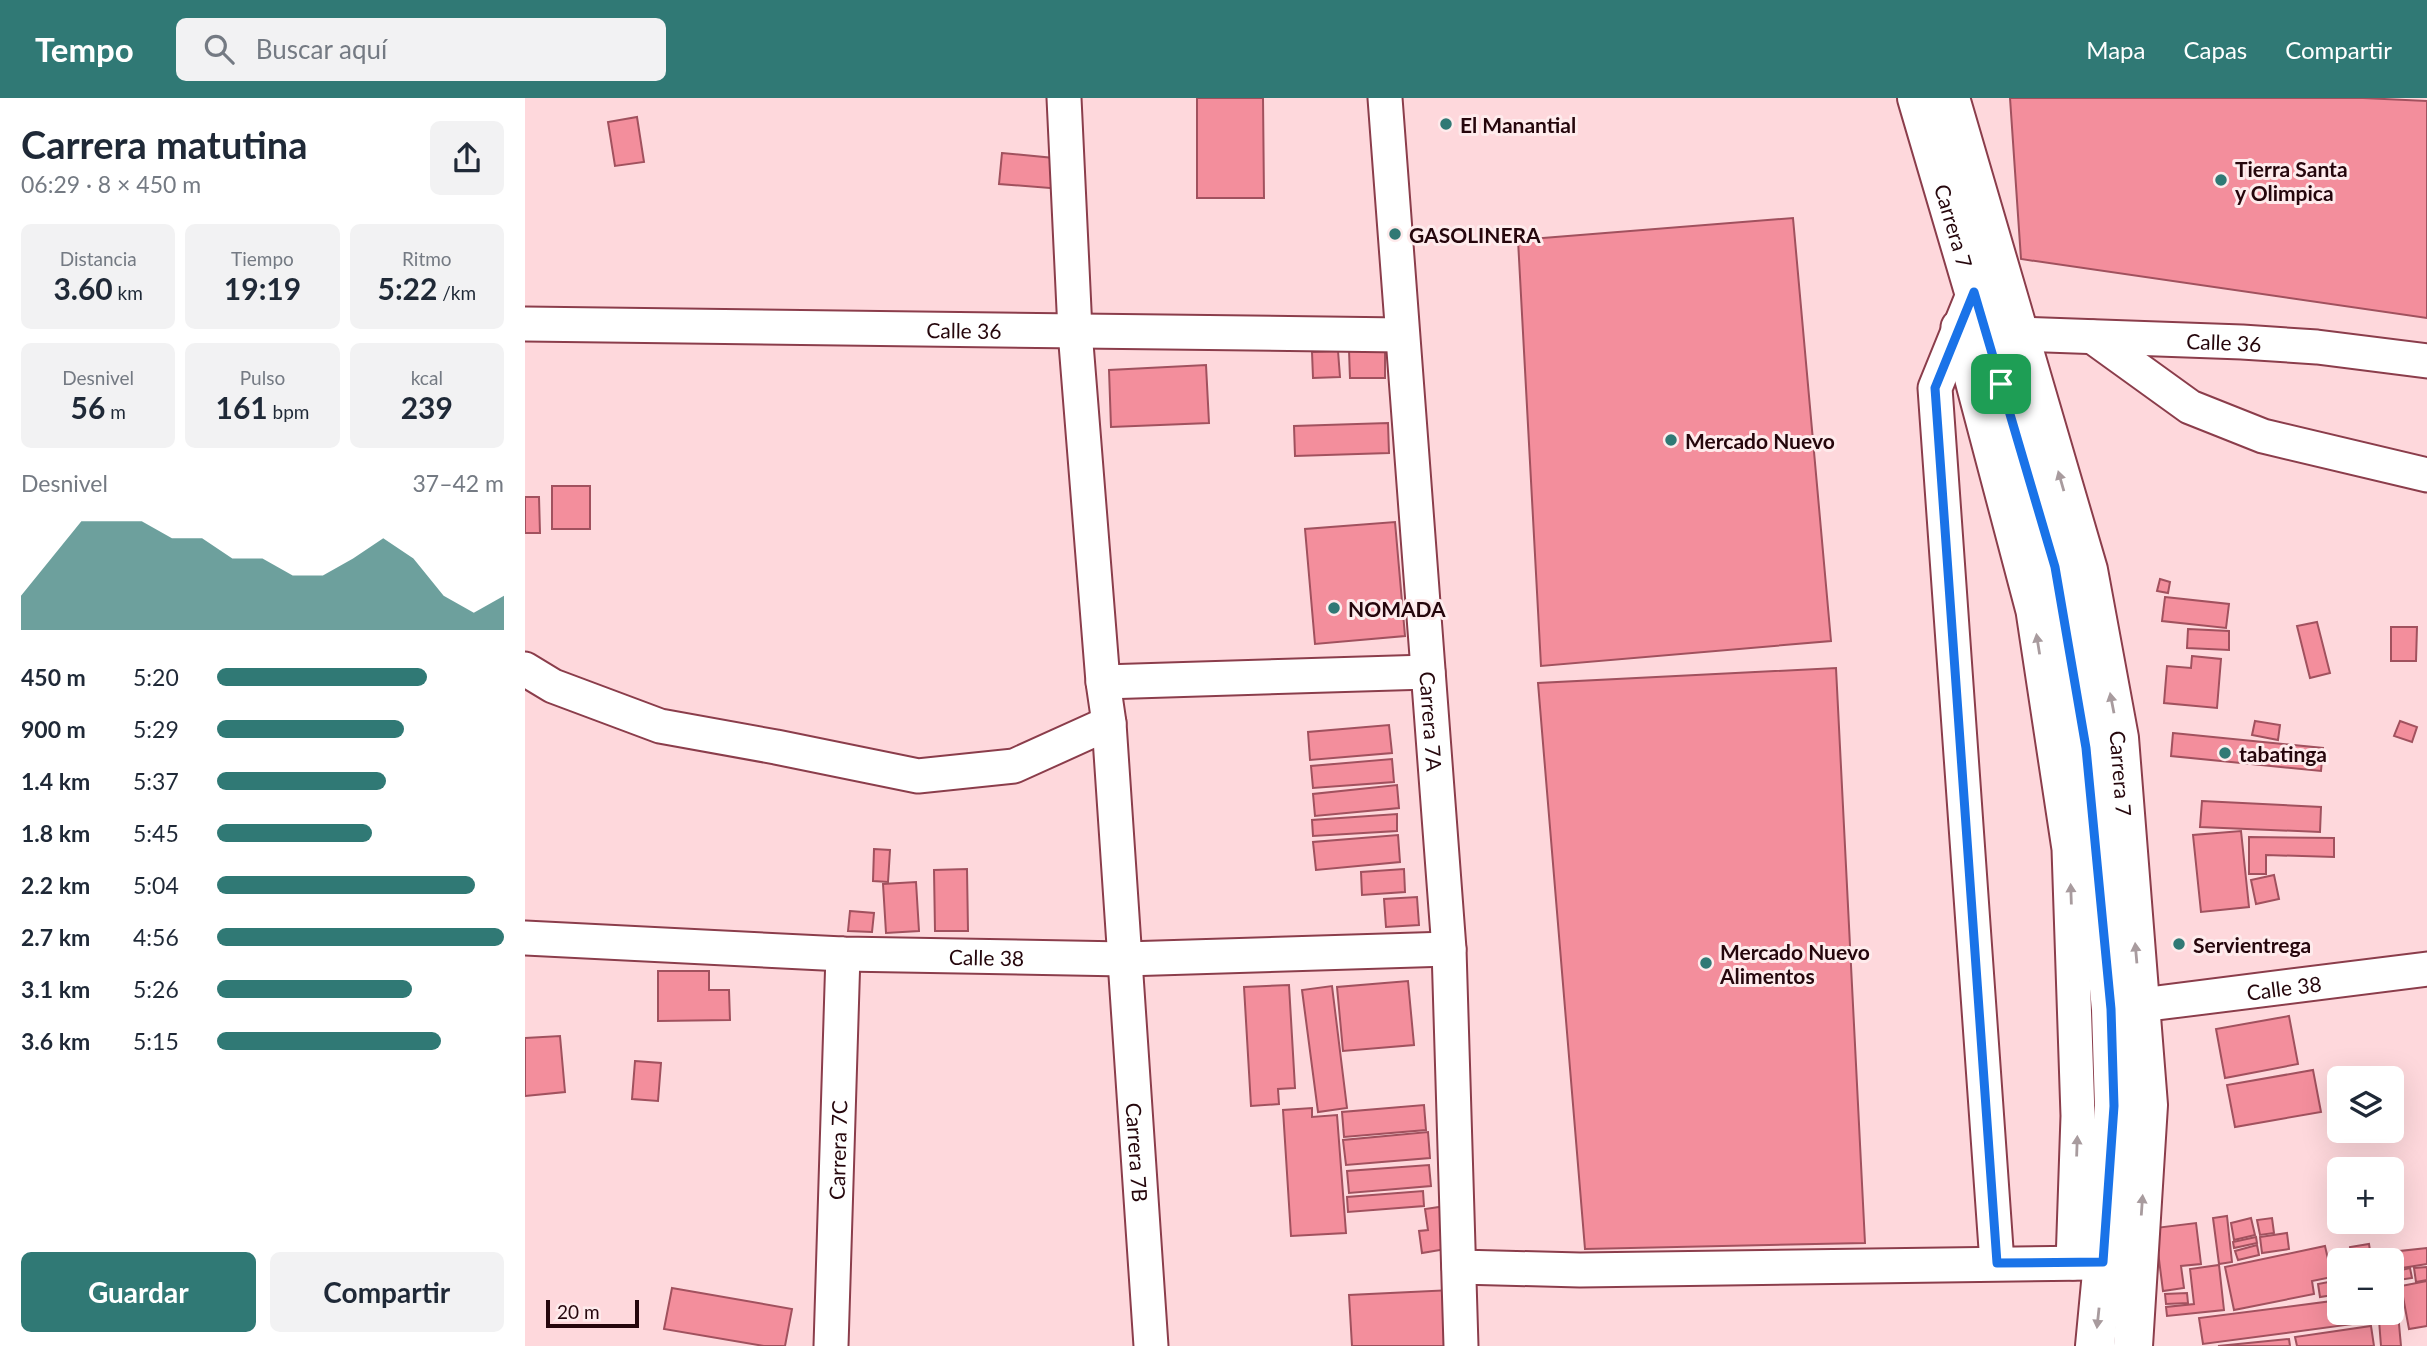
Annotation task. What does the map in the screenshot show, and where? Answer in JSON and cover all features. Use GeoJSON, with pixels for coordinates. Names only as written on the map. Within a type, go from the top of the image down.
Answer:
{"type":"FeatureCollection","features":[{"type":"Feature","properties":{"kind":"main road","name":"Carrera 7"},"geometry":{"type":"LineString","coordinates":[[1917,98],[2055,567],[2086,748],[2111,1009],[2114,1106],[2105,1262],[2095,1346]]}},
{"type":"Feature","properties":{"kind":"main road","name":"Carrera 7"},"geometry":{"type":"LineString","coordinates":[[1950,98],[2088,570],[2117,725],[2148,1105],[2105,1262],[2133,1346]]}},
{"type":"Feature","properties":{"kind":"street","name":"Carrera 7B"},"geometry":{"type":"LineString","coordinates":[[1064,98],[1075,331],[1103,682],[1109,723],[1151,1346]]}},
{"type":"Feature","properties":{"kind":"street","name":"Carrera 7A"},"geometry":{"type":"LineString","coordinates":[[1385,98],[1450,948],[1461,1346]]}},
{"type":"Feature","properties":{"kind":"street"},"geometry":{"type":"LineString","coordinates":[[1974,292],[1935,388],[1935,411],[1997,1263]]}},
{"type":"Feature","properties":{"kind":"street","name":"Calle 36"},"geometry":{"type":"LineString","coordinates":[[525,324],[1402,335]]}},
{"type":"Feature","properties":{"kind":"street"},"geometry":{"type":"LineString","coordinates":[[1459,1267],[1580,1270],[2105,1262],[2078,1116],[2069,849],[2033,611],[1958,327]]}},
{"type":"Feature","properties":{"kind":"street","name":"Calle 36"},"geometry":{"type":"LineString","coordinates":[[2019,334],[2317,347],[2427,362]]}},
{"type":"Feature","properties":{"kind":"street"},"geometry":{"type":"LineString","coordinates":[[2092,337],[2190,407],[2263,436],[2427,475]]}},
{"type":"Feature","properties":{"kind":"street"},"geometry":{"type":"LineString","coordinates":[[525,669],[553,686],[660,726],[918,776],[1014,766],[1109,723]]}},
{"type":"Feature","properties":{"kind":"street"},"geometry":{"type":"LineString","coordinates":[[1103,682],[1428,672]]}},
{"type":"Feature","properties":{"kind":"street","name":"Calle 38"},"geometry":{"type":"LineString","coordinates":[[525,938],[843,954],[1125,959],[1450,948]]}},
{"type":"Feature","properties":{"kind":"street","name":"Carrera 7C"},"geometry":{"type":"LineString","coordinates":[[831,1346],[843,954]]}},
{"type":"Feature","properties":{"kind":"street","name":"Calle 38"},"geometry":{"type":"LineString","coordinates":[[2141,1005],[2427,969]]}},
{"type":"Feature","properties":{"kind":"building"},"geometry":{"type":"Polygon","coordinates":[[[1197,98],[1263,98],[1264,198],[1197,198],[1197,98]]]}},
{"type":"Feature","properties":{"kind":"building","name":"Tierra Santa y Olimpica"},"geometry":{"type":"Polygon","coordinates":[[[2010,98],[2363,98],[2427,101],[2427,318],[2021,259],[2010,98]]]}},
{"type":"Feature","properties":{"kind":"building"},"geometry":{"type":"Polygon","coordinates":[[[637,117],[644,162],[615,166],[608,122],[637,117]]]}},
{"type":"Feature","properties":{"kind":"building"},"geometry":{"type":"Polygon","coordinates":[[[1002,153],[1064,159],[1062,189],[999,184],[1002,153]]]}},
{"type":"Feature","properties":{"kind":"building","name":"Mercado Nuevo"},"geometry":{"type":"Polygon","coordinates":[[[1793,218],[1831,641],[1541,666],[1518,240],[1793,218]]]}},
{"type":"Feature","properties":{"kind":"building"},"geometry":{"type":"Polygon","coordinates":[[[1385,349],[1385,378],[1350,378],[1349,350],[1385,349]]]}},
{"type":"Feature","properties":{"kind":"building"},"geometry":{"type":"Polygon","coordinates":[[[1338,351],[1340,377],[1313,378],[1312,352],[1338,351]]]}},
{"type":"Feature","properties":{"kind":"building"},"geometry":{"type":"Polygon","coordinates":[[[1206,365],[1209,423],[1111,427],[1109,370],[1206,365]]]}},
{"type":"Feature","properties":{"kind":"building"},"geometry":{"type":"Polygon","coordinates":[[[1388,423],[1389,453],[1295,456],[1294,426],[1388,423]]]}},
{"type":"Feature","properties":{"kind":"building"},"geometry":{"type":"Polygon","coordinates":[[[552,486],[590,486],[590,529],[552,529],[552,486]]]}},
{"type":"Feature","properties":{"kind":"building"},"geometry":{"type":"Polygon","coordinates":[[[525,497],[539,497],[540,533],[525,533],[525,497]]]}},
{"type":"Feature","properties":{"kind":"building"},"geometry":{"type":"Polygon","coordinates":[[[1395,522],[1405,636],[1315,644],[1305,529],[1395,522]]]}},
{"type":"Feature","properties":{"kind":"building"},"geometry":{"type":"Polygon","coordinates":[[[2160,579],[2170,582],[2168,593],[2157,591],[2160,579]]]}},
{"type":"Feature","properties":{"kind":"building"},"geometry":{"type":"Polygon","coordinates":[[[2165,597],[2229,604],[2226,628],[2162,621],[2165,597]]]}},
{"type":"Feature","properties":{"kind":"building"},"geometry":{"type":"Polygon","coordinates":[[[2317,622],[2330,673],[2310,678],[2297,626],[2317,622]]]}},
{"type":"Feature","properties":{"kind":"building"},"geometry":{"type":"Polygon","coordinates":[[[2391,627],[2417,627],[2416,661],[2391,661],[2391,627]]]}},
{"type":"Feature","properties":{"kind":"building"},"geometry":{"type":"Polygon","coordinates":[[[2188,629],[2229,631],[2229,650],[2187,648],[2188,629]]]}},
{"type":"Feature","properties":{"kind":"building"},"geometry":{"type":"Polygon","coordinates":[[[2192,656],[2221,659],[2217,708],[2164,703],[2167,666],[2191,668],[2192,656]]]}},
{"type":"Feature","properties":{"kind":"building","name":"Mercado Nuevo Alimentos"},"geometry":{"type":"Polygon","coordinates":[[[1836,668],[1865,1243],[1585,1249],[1538,683],[1836,668]]]}},
{"type":"Feature","properties":{"kind":"building"},"geometry":{"type":"Polygon","coordinates":[[[2255,721],[2280,725],[2278,740],[2252,735],[2255,721]]]}},
{"type":"Feature","properties":{"kind":"building"},"geometry":{"type":"Polygon","coordinates":[[[2400,721],[2417,727],[2412,742],[2394,736],[2400,721]]]}},
{"type":"Feature","properties":{"kind":"building"},"geometry":{"type":"Polygon","coordinates":[[[1389,725],[1392,753],[1310,760],[1308,732],[1389,725]]]}},
{"type":"Feature","properties":{"kind":"building"},"geometry":{"type":"Polygon","coordinates":[[[2173,733],[2323,748],[2321,771],[2171,756],[2173,733]]]}},
{"type":"Feature","properties":{"kind":"building"},"geometry":{"type":"Polygon","coordinates":[[[1392,759],[1394,782],[1313,788],[1311,766],[1392,759]]]}},
{"type":"Feature","properties":{"kind":"building"},"geometry":{"type":"Polygon","coordinates":[[[1397,785],[1399,808],[1315,816],[1313,794],[1397,785]]]}},
{"type":"Feature","properties":{"kind":"building"},"geometry":{"type":"Polygon","coordinates":[[[2202,801],[2321,807],[2320,832],[2200,827],[2202,801]]]}},
{"type":"Feature","properties":{"kind":"building"},"geometry":{"type":"Polygon","coordinates":[[[1397,814],[1397,831],[1313,836],[1312,820],[1397,814]]]}},
{"type":"Feature","properties":{"kind":"building"},"geometry":{"type":"Polygon","coordinates":[[[2241,831],[2249,907],[2201,912],[2193,835],[2241,831]]]}},
{"type":"Feature","properties":{"kind":"building"},"geometry":{"type":"Polygon","coordinates":[[[1398,835],[1400,862],[1316,870],[1313,842],[1398,835]]]}},
{"type":"Feature","properties":{"kind":"building"},"geometry":{"type":"Polygon","coordinates":[[[2249,837],[2334,838],[2334,857],[2266,855],[2266,874],[2249,874],[2249,837]]]}},
{"type":"Feature","properties":{"kind":"building"},"geometry":{"type":"Polygon","coordinates":[[[874,849],[890,850],[888,882],[873,881],[874,849]]]}},
{"type":"Feature","properties":{"kind":"building"},"geometry":{"type":"Polygon","coordinates":[[[967,869],[968,931],[935,931],[934,870],[967,869]]]}},
{"type":"Feature","properties":{"kind":"building"},"geometry":{"type":"Polygon","coordinates":[[[1404,869],[1405,892],[1362,895],[1361,872],[1404,869]]]}},
{"type":"Feature","properties":{"kind":"building"},"geometry":{"type":"Polygon","coordinates":[[[2274,875],[2279,899],[2256,904],[2251,880],[2274,875]]]}},
{"type":"Feature","properties":{"kind":"building"},"geometry":{"type":"Polygon","coordinates":[[[916,882],[919,931],[886,933],[883,884],[916,882]]]}},
{"type":"Feature","properties":{"kind":"building"},"geometry":{"type":"Polygon","coordinates":[[[1417,897],[1419,925],[1386,927],[1384,899],[1417,897]]]}},
{"type":"Feature","properties":{"kind":"building"},"geometry":{"type":"Polygon","coordinates":[[[850,911],[874,913],[872,932],[848,931],[850,911]]]}},
{"type":"Feature","properties":{"kind":"building"},"geometry":{"type":"Polygon","coordinates":[[[658,971],[709,971],[709,990],[729,990],[730,1020],[658,1021],[658,971]]]}},
{"type":"Feature","properties":{"kind":"building"},"geometry":{"type":"Polygon","coordinates":[[[1408,981],[1414,1045],[1343,1051],[1337,987],[1408,981]]]}},
{"type":"Feature","properties":{"kind":"building"},"geometry":{"type":"Polygon","coordinates":[[[1289,985],[1295,1088],[1278,1089],[1279,1104],[1251,1106],[1244,987],[1289,985]]]}},
{"type":"Feature","properties":{"kind":"building"},"geometry":{"type":"Polygon","coordinates":[[[1332,986],[1347,1108],[1318,1112],[1302,990],[1332,986]]]}},
{"type":"Feature","properties":{"kind":"building"},"geometry":{"type":"Polygon","coordinates":[[[2289,1016],[2298,1064],[2225,1078],[2216,1029],[2289,1016]]]}},
{"type":"Feature","properties":{"kind":"building"},"geometry":{"type":"Polygon","coordinates":[[[560,1036],[565,1092],[525,1096],[525,1038],[560,1036]]]}},
{"type":"Feature","properties":{"kind":"building"},"geometry":{"type":"Polygon","coordinates":[[[635,1061],[661,1063],[658,1101],[632,1099],[635,1061]]]}},
{"type":"Feature","properties":{"kind":"building"},"geometry":{"type":"Polygon","coordinates":[[[2313,1070],[2321,1112],[2235,1127],[2227,1085],[2313,1070]]]}},
{"type":"Feature","properties":{"kind":"building"},"geometry":{"type":"Polygon","coordinates":[[[1424,1105],[1426,1130],[1344,1137],[1342,1112],[1424,1105]]]}},
{"type":"Feature","properties":{"kind":"building"},"geometry":{"type":"Polygon","coordinates":[[[1312,1108],[1312,1117],[1337,1115],[1346,1233],[1291,1236],[1283,1110],[1312,1108]]]}},
{"type":"Feature","properties":{"kind":"building"},"geometry":{"type":"Polygon","coordinates":[[[1428,1132],[1430,1158],[1346,1165],[1343,1140],[1428,1132]]]}},
{"type":"Feature","properties":{"kind":"building"},"geometry":{"type":"Polygon","coordinates":[[[1429,1165],[1431,1186],[1349,1193],[1347,1171],[1429,1165]]]}},
{"type":"Feature","properties":{"kind":"building"},"geometry":{"type":"Polygon","coordinates":[[[1423,1191],[1424,1206],[1348,1212],[1347,1197],[1423,1191]]]}},
{"type":"Feature","properties":{"kind":"building"},"geometry":{"type":"Polygon","coordinates":[[[1446,1206],[1452,1248],[1422,1253],[1419,1231],[1428,1230],[1425,1209],[1446,1206]]]}},
{"type":"Feature","properties":{"kind":"building"},"geometry":{"type":"Polygon","coordinates":[[[2227,1216],[2232,1262],[2219,1264],[2213,1218],[2227,1216]]]}},
{"type":"Feature","properties":{"kind":"building"},"geometry":{"type":"Polygon","coordinates":[[[2251,1218],[2255,1235],[2234,1240],[2231,1223],[2251,1218]]]}},
{"type":"Feature","properties":{"kind":"building"},"geometry":{"type":"Polygon","coordinates":[[[2272,1218],[2274,1233],[2260,1235],[2257,1220],[2272,1218]]]}},
{"type":"Feature","properties":{"kind":"building"},"geometry":{"type":"Polygon","coordinates":[[[2196,1223],[2201,1264],[2181,1266],[2184,1288],[2163,1291],[2155,1228],[2196,1223]]]}},
{"type":"Feature","properties":{"kind":"building"},"geometry":{"type":"Polygon","coordinates":[[[2287,1233],[2289,1249],[2262,1253],[2260,1237],[2287,1233]]]}},
{"type":"Feature","properties":{"kind":"building"},"geometry":{"type":"Polygon","coordinates":[[[2256,1237],[2257,1243],[2234,1248],[2233,1242],[2256,1237]]]}},
{"type":"Feature","properties":{"kind":"building"},"geometry":{"type":"Polygon","coordinates":[[[2369,1244],[2370,1248],[2350,1248],[2369,1244]]]}},
{"type":"Feature","properties":{"kind":"building"},"geometry":{"type":"Polygon","coordinates":[[[2257,1245],[2259,1255],[2238,1260],[2235,1251],[2257,1245]]]}},
{"type":"Feature","properties":{"kind":"building"},"geometry":{"type":"Polygon","coordinates":[[[2325,1246],[2327,1255],[2327,1278],[2312,1281],[2314,1294],[2234,1310],[2225,1267],[2325,1246]]]}},
{"type":"Feature","properties":{"kind":"building"},"geometry":{"type":"Polygon","coordinates":[[[2427,1248],[2427,1264],[2404,1268],[2404,1251],[2427,1248]]]}},
{"type":"Feature","properties":{"kind":"building"},"geometry":{"type":"Polygon","coordinates":[[[2219,1265],[2224,1310],[2167,1316],[2166,1307],[2194,1304],[2190,1269],[2219,1265]]]}},
{"type":"Feature","properties":{"kind":"building"},"geometry":{"type":"Polygon","coordinates":[[[2427,1267],[2427,1280],[2416,1282],[2414,1268],[2427,1267]]]}},
{"type":"Feature","properties":{"kind":"building"},"geometry":{"type":"Polygon","coordinates":[[[2410,1268],[2412,1278],[2404,1279],[2404,1269],[2410,1268]]]}},
{"type":"Feature","properties":{"kind":"building"},"geometry":{"type":"Polygon","coordinates":[[[2427,1281],[2427,1326],[2409,1329],[2404,1285],[2427,1281]]]}},
{"type":"Feature","properties":{"kind":"building"},"geometry":{"type":"Polygon","coordinates":[[[2327,1282],[2327,1296],[2320,1297],[2318,1284],[2327,1282]]]}},
{"type":"Feature","properties":{"kind":"building"},"geometry":{"type":"Polygon","coordinates":[[[672,1288],[792,1309],[785,1346],[764,1346],[664,1329],[672,1288]]]}},
{"type":"Feature","properties":{"kind":"building"},"geometry":{"type":"Polygon","coordinates":[[[1452,1290],[1455,1346],[1352,1346],[1349,1295],[1452,1290]]]}},
{"type":"Feature","properties":{"kind":"building"},"geometry":{"type":"Polygon","coordinates":[[[2187,1293],[2188,1303],[2166,1304],[2165,1294],[2187,1293]]]}},
{"type":"Feature","properties":{"kind":"building"},"geometry":{"type":"Polygon","coordinates":[[[2327,1302],[2327,1325],[2346,1325],[2203,1344],[2199,1318],[2327,1302]]]}},
{"type":"Feature","properties":{"kind":"building"},"geometry":{"type":"Polygon","coordinates":[[[2379,1325],[2399,1325],[2401,1346],[2381,1346],[2379,1325]]]}},
{"type":"Feature","properties":{"kind":"building"},"geometry":{"type":"Polygon","coordinates":[[[2371,1326],[2374,1346],[2297,1346],[2295,1337],[2371,1326]]]}},
{"type":"Feature","properties":{"kind":"building"},"geometry":{"type":"Polygon","coordinates":[[[2289,1339],[2290,1346],[2218,1346],[2289,1339]]]}},
{"type":"Feature","properties":{"kind":"place","name":"El Manantial"},"geometry":{"type":"Point","coordinates":[1446,124]}},
{"type":"Feature","properties":{"kind":"place","name":"Tierra Santa y Olimpica"},"geometry":{"type":"Point","coordinates":[2221,180]}},
{"type":"Feature","properties":{"kind":"place","name":"GASOLINERA"},"geometry":{"type":"Point","coordinates":[1395,234]}},
{"type":"Feature","properties":{"kind":"place","name":"Mercado Nuevo"},"geometry":{"type":"Point","coordinates":[1671,440]}},
{"type":"Feature","properties":{"kind":"place","name":"NOMADA"},"geometry":{"type":"Point","coordinates":[1334,608]}},
{"type":"Feature","properties":{"kind":"place","name":"tabatinga"},"geometry":{"type":"Point","coordinates":[2225,753]}},
{"type":"Feature","properties":{"kind":"place","name":"Servientrega"},"geometry":{"type":"Point","coordinates":[2179,944]}},
{"type":"Feature","properties":{"kind":"place","name":"Mercado Nuevo Alimentos"},"geometry":{"type":"Point","coordinates":[1706,963]}},
{"type":"Feature","properties":{"kind":"route"},"geometry":{"type":"LineString","coordinates":[[1974,292],[2001,384],[2055,567],[2086,748],[2111,1009],[2114,1106],[2103,1262],[1997,1263],[1935,388],[1974,292]]}}]}
